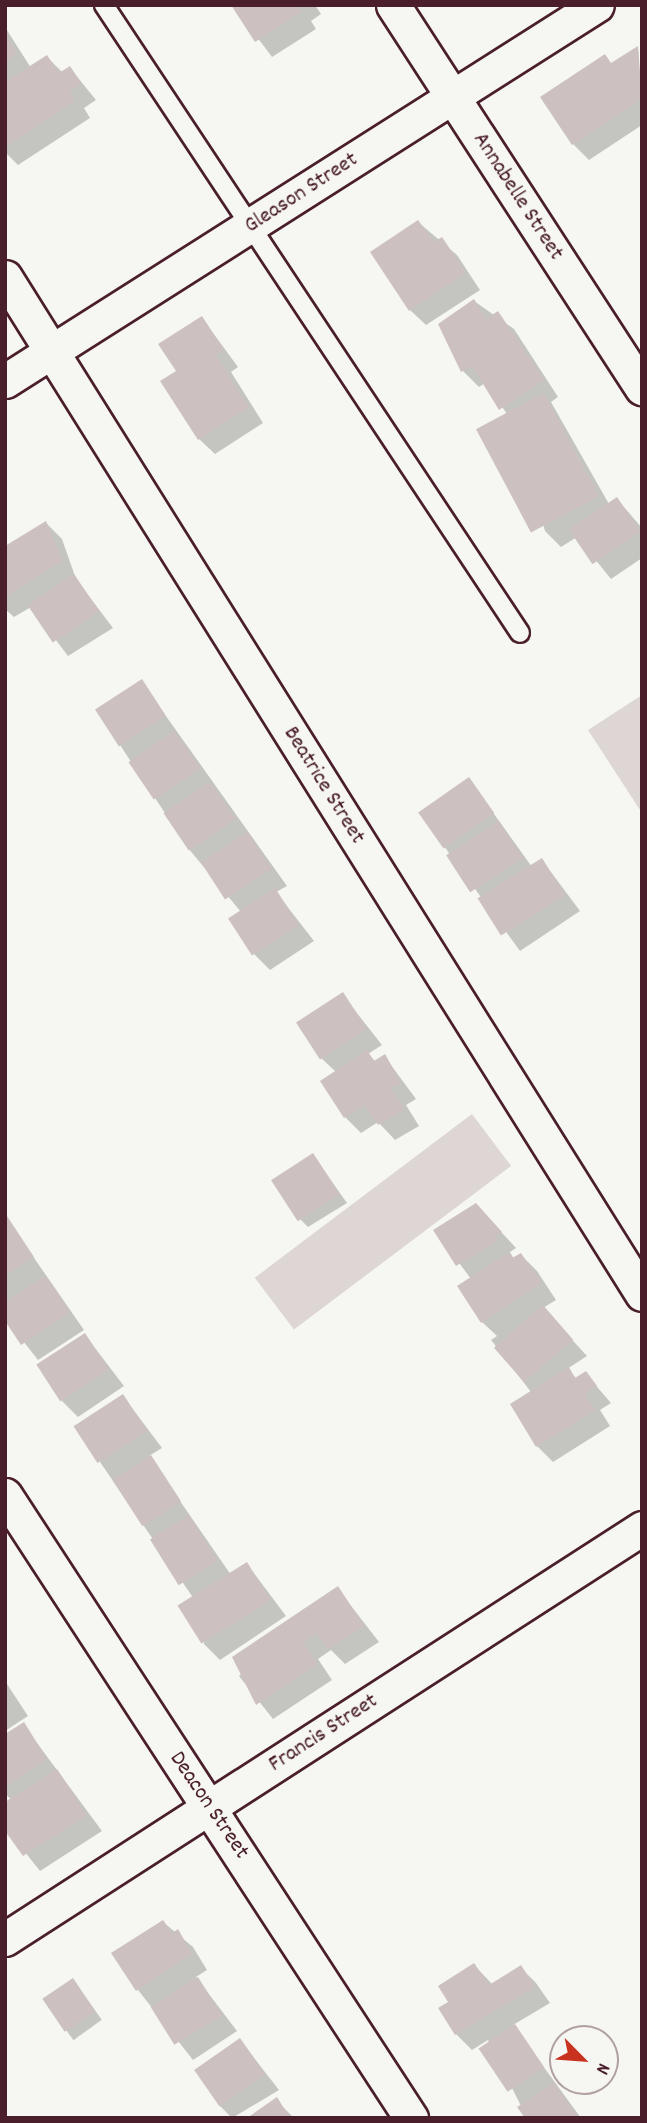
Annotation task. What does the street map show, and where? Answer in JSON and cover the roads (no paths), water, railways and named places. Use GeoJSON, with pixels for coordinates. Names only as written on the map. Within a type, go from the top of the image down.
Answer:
{"type":"FeatureCollection","features":[{"type":"Feature","properties":{"kind":"street","name":"Annabelle Street"},"geometry":{"type":"LineString","coordinates":[[393,5],[642,388]]}},
{"type":"Feature","properties":{"kind":"street","name":"Gleason Street"},"geometry":{"type":"LineString","coordinates":[[5,381],[597,5]]}},
{"type":"Feature","properties":{"kind":"street","name":"Beatrice Street"},"geometry":{"type":"LineString","coordinates":[[5,277],[642,1294]]}},
{"type":"Feature","properties":{"kind":"street","name":"Deacon Street"},"geometry":{"type":"LineString","coordinates":[[5,1495],[411,2118]]}},
{"type":"Feature","properties":{"kind":"street","name":"Francis Street"},"geometry":{"type":"LineString","coordinates":[[5,1939],[642,1528]]}},
{"type":"Feature","properties":{"kind":"lane"},"geometry":{"type":"LineString","coordinates":[[104,5],[248,229],[269,251],[520,632]]}}]}
